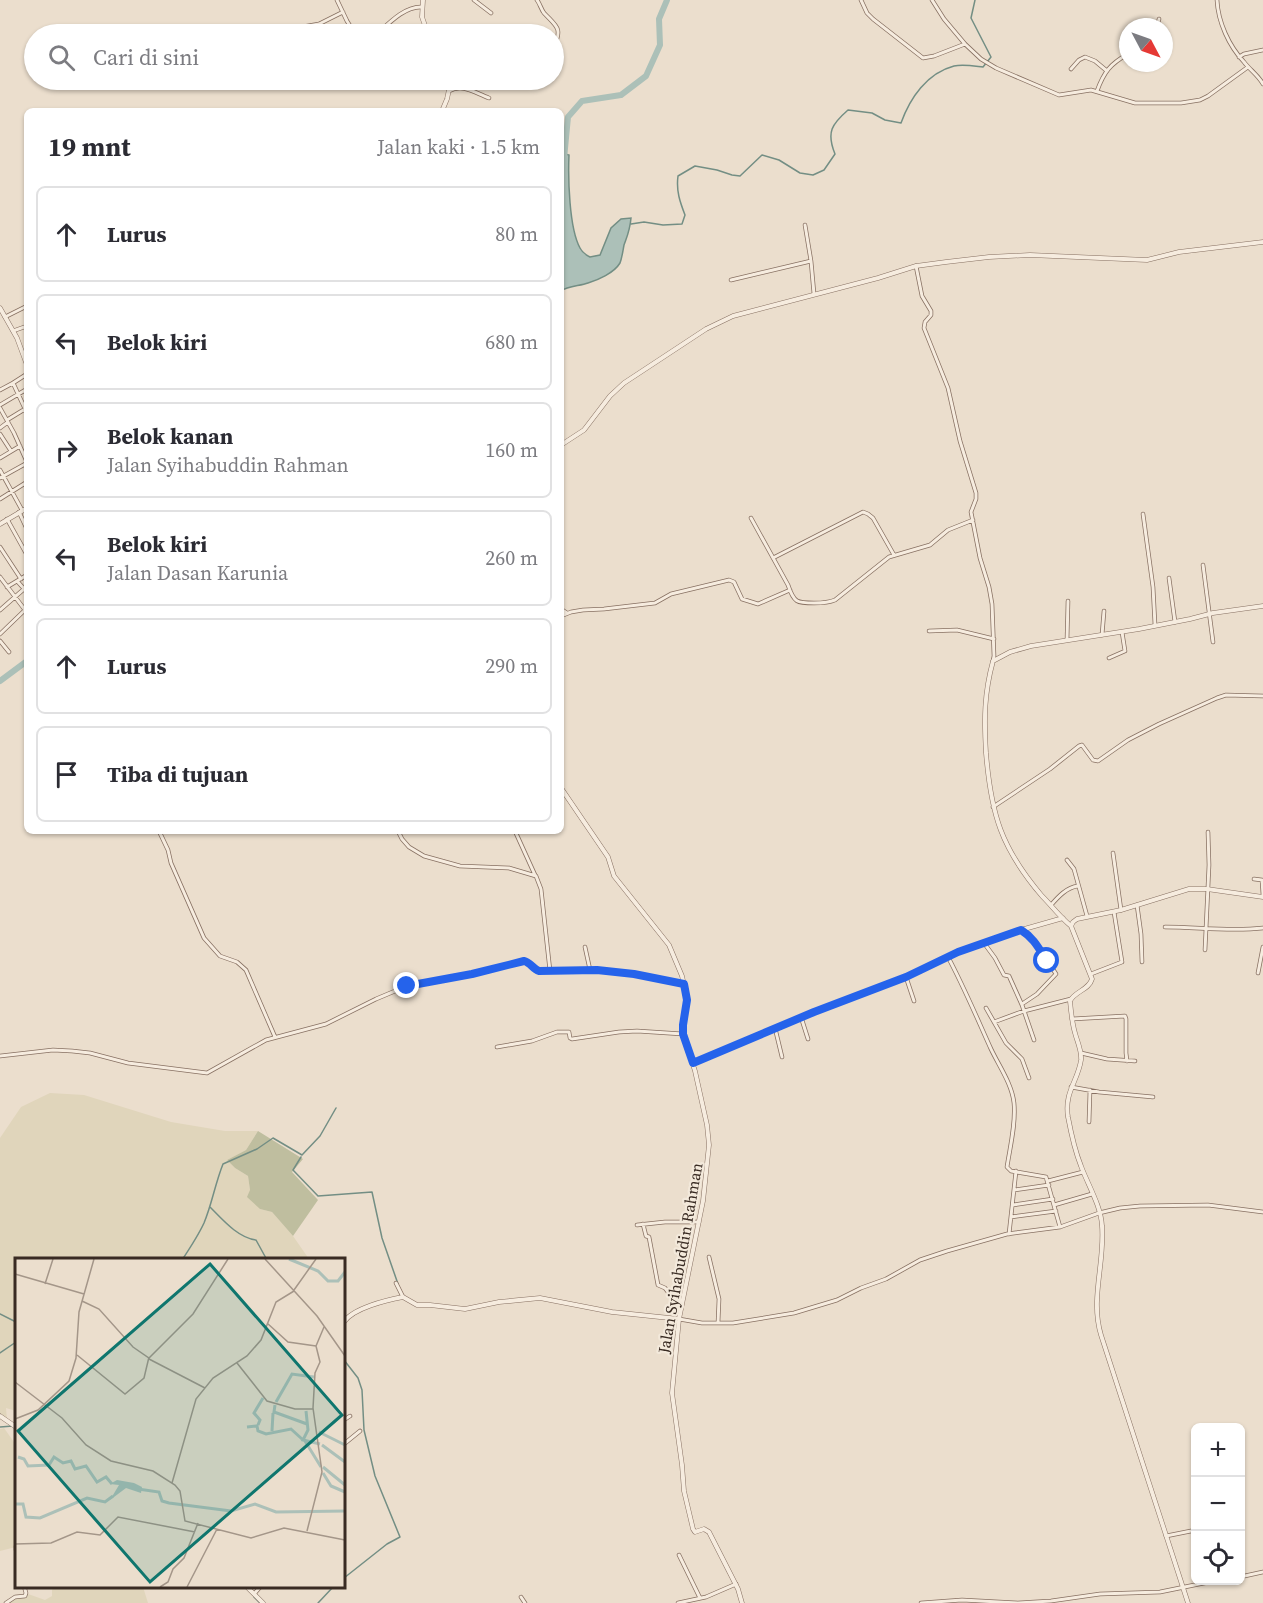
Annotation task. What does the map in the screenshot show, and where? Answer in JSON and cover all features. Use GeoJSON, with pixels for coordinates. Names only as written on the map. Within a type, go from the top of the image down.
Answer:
{"type":"FeatureCollection","features":[{"type":"Feature","properties":{"kind":"street"},"geometry":{"type":"LineString","coordinates":[[337,0],[349,24]]}},
{"type":"Feature","properties":{"kind":"street"},"geometry":{"type":"LineString","coordinates":[[423,0],[424,24]]}},
{"type":"Feature","properties":{"kind":"street"},"geometry":{"type":"LineString","coordinates":[[474,0],[491,13]]}},
{"type":"Feature","properties":{"kind":"street"},"geometry":{"type":"LineString","coordinates":[[537,0],[542,10],[556,24]]}},
{"type":"Feature","properties":{"kind":"street"},"geometry":{"type":"LineString","coordinates":[[861,0],[867,13],[873,19],[923,58],[964,44]]}},
{"type":"Feature","properties":{"kind":"street"},"geometry":{"type":"LineString","coordinates":[[932,0],[964,44],[981,59],[1055,94],[1063,95],[1087,90],[1135,103],[1181,104],[1208,96],[1248,67]]}},
{"type":"Feature","properties":{"kind":"street"},"geometry":{"type":"LineString","coordinates":[[1217,0],[1221,23],[1239,57],[1263,84]]}},
{"type":"Feature","properties":{"kind":"street"},"geometry":{"type":"LineString","coordinates":[[390,24],[410,8],[422,7]]}},
{"type":"Feature","properties":{"kind":"street"},"geometry":{"type":"LineString","coordinates":[[319,24],[343,12]]}},
{"type":"Feature","properties":{"kind":"street"},"geometry":{"type":"LineString","coordinates":[[1239,57],[1263,50]]}},
{"type":"Feature","properties":{"kind":"street"},"geometry":{"type":"LineString","coordinates":[[1071,69],[1085,57],[1107,71]]}},
{"type":"Feature","properties":{"kind":"street"},"geometry":{"type":"LineString","coordinates":[[1097,92],[1107,71],[1119,59]]}},
{"type":"Feature","properties":{"kind":"street"},"geometry":{"type":"LineString","coordinates":[[470,90],[489,98]]}},
{"type":"Feature","properties":{"kind":"street"},"geometry":{"type":"LineString","coordinates":[[443,108],[449,91]]}},
{"type":"Feature","properties":{"kind":"street"},"geometry":{"type":"LineString","coordinates":[[805,225],[814,294]]}},
{"type":"Feature","properties":{"kind":"street"},"geometry":{"type":"LineString","coordinates":[[564,443],[584,430],[619,387],[706,329],[729,318],[916,266],[1019,256],[1147,260],[1179,252],[1263,242]]}},
{"type":"Feature","properties":{"kind":"street"},"geometry":{"type":"LineString","coordinates":[[731,280],[811,261]]}},
{"type":"Feature","properties":{"kind":"street"},"geometry":{"type":"LineString","coordinates":[[916,266],[922,296],[931,311],[924,328],[948,388],[960,441],[976,493],[971,510],[992,604],[993,661],[984,713],[988,776],[993,807],[999,828],[1020,869],[1071,926],[1092,979],[1091,984],[1071,999],[1024,1011],[994,1022]]}},
{"type":"Feature","properties":{"kind":"street"},"geometry":{"type":"LineString","coordinates":[[0,308],[24,358]]}},
{"type":"Feature","properties":{"kind":"street"},"geometry":{"type":"LineString","coordinates":[[5,317],[24,308]]}},
{"type":"Feature","properties":{"kind":"street"},"geometry":{"type":"LineString","coordinates":[[13,331],[24,328]]}},
{"type":"Feature","properties":{"kind":"street"},"geometry":{"type":"LineString","coordinates":[[0,390],[24,376]]}},
{"type":"Feature","properties":{"kind":"street"},"geometry":{"type":"LineString","coordinates":[[13,383],[24,406]]}},
{"type":"Feature","properties":{"kind":"street"},"geometry":{"type":"LineString","coordinates":[[24,391],[0,406],[24,453]]}},
{"type":"Feature","properties":{"kind":"street"},"geometry":{"type":"LineString","coordinates":[[0,428],[24,411]]}},
{"type":"Feature","properties":{"kind":"street"},"geometry":{"type":"LineString","coordinates":[[0,434],[11,451]]}},
{"type":"Feature","properties":{"kind":"street"},"geometry":{"type":"LineString","coordinates":[[0,458],[20,446]]}},
{"type":"Feature","properties":{"kind":"street"},"geometry":{"type":"LineString","coordinates":[[2,477],[24,464]]}},
{"type":"Feature","properties":{"kind":"street"},"geometry":{"type":"LineString","coordinates":[[0,470],[23,510],[2,521],[24,551]]}},
{"type":"Feature","properties":{"kind":"street"},"geometry":{"type":"LineString","coordinates":[[0,499],[24,484]]}},
{"type":"Feature","properties":{"kind":"street"},"geometry":{"type":"LineString","coordinates":[[773,558],[863,512],[873,518],[894,555]]}},
{"type":"Feature","properties":{"kind":"street"},"geometry":{"type":"LineString","coordinates":[[1143,514],[1152,580],[1155,626]]}},
{"type":"Feature","properties":{"kind":"street"},"geometry":{"type":"LineString","coordinates":[[751,519],[794,598],[801,603],[831,602],[839,598],[883,561],[894,555],[933,544],[948,530],[973,520]]}},
{"type":"Feature","properties":{"kind":"street"},"geometry":{"type":"LineString","coordinates":[[0,548],[21,579]]}},
{"type":"Feature","properties":{"kind":"street"},"geometry":{"type":"LineString","coordinates":[[1203,566],[1213,642]]}},
{"type":"Feature","properties":{"kind":"street"},"geometry":{"type":"LineString","coordinates":[[0,577],[24,607]]}},
{"type":"Feature","properties":{"kind":"street"},"geometry":{"type":"LineString","coordinates":[[0,588],[24,577]]}},
{"type":"Feature","properties":{"kind":"street"},"geometry":{"type":"LineString","coordinates":[[1169,578],[1175,622]]}},
{"type":"Feature","properties":{"kind":"street"},"geometry":{"type":"LineString","coordinates":[[564,615],[583,609],[655,603],[671,594],[729,580],[734,582],[742,599],[756,604],[790,590]]}},
{"type":"Feature","properties":{"kind":"street"},"geometry":{"type":"LineString","coordinates":[[17,581],[24,588]]}},
{"type":"Feature","properties":{"kind":"street"},"geometry":{"type":"LineString","coordinates":[[0,610],[24,591]]}},
{"type":"Feature","properties":{"kind":"street"},"geometry":{"type":"LineString","coordinates":[[1067,640],[1068,601]]}},
{"type":"Feature","properties":{"kind":"street"},"geometry":{"type":"LineString","coordinates":[[993,661],[1022,648],[1263,606]]}},
{"type":"Feature","properties":{"kind":"street"},"geometry":{"type":"LineString","coordinates":[[0,634],[24,611]]}},
{"type":"Feature","properties":{"kind":"street"},"geometry":{"type":"LineString","coordinates":[[1102,635],[1104,611]]}},
{"type":"Feature","properties":{"kind":"street"},"geometry":{"type":"LineString","coordinates":[[929,632],[957,630],[994,639]]}},
{"type":"Feature","properties":{"kind":"street"},"geometry":{"type":"LineString","coordinates":[[1109,658],[1125,652],[1122,632]]}},
{"type":"Feature","properties":{"kind":"street"},"geometry":{"type":"LineString","coordinates":[[0,641],[9,652]]}},
{"type":"Feature","properties":{"kind":"street"},"geometry":{"type":"LineString","coordinates":[[993,807],[1035,780],[1079,746],[1082,745],[1093,760],[1098,761],[1159,724],[1221,696],[1236,694],[1263,696]]}},
{"type":"Feature","properties":{"kind":"street","name":"Jalan Syihabuddin Rahman"},"geometry":{"type":"LineString","coordinates":[[564,793],[608,857],[614,876],[669,945],[684,984],[687,1000],[683,1034],[693,1063],[709,1138],[706,1179],[699,1222],[679,1319],[672,1399],[687,1508],[694,1531],[708,1530],[736,1584],[742,1603]]}},
{"type":"Feature","properties":{"kind":"street"},"geometry":{"type":"LineString","coordinates":[[1205,950],[1208,832]]}},
{"type":"Feature","properties":{"kind":"street"},"geometry":{"type":"LineString","coordinates":[[161,834],[204,938],[220,956],[237,962],[246,970],[275,1036]]}},
{"type":"Feature","properties":{"kind":"street"},"geometry":{"type":"LineString","coordinates":[[400,834],[409,847],[424,856],[460,866],[509,868],[536,876]]}},
{"type":"Feature","properties":{"kind":"street"},"geometry":{"type":"LineString","coordinates":[[516,834],[541,889],[550,971]]}},
{"type":"Feature","properties":{"kind":"street"},"geometry":{"type":"LineString","coordinates":[[1113,853],[1121,910]]}},
{"type":"Feature","properties":{"kind":"street"},"geometry":{"type":"LineString","coordinates":[[1067,860],[1074,869],[1087,916]]}},
{"type":"Feature","properties":{"kind":"street"},"geometry":{"type":"LineString","coordinates":[[1071,926],[1077,919],[1114,912],[1185,890],[1208,889],[1263,896],[1262,880],[1254,879]]}},
{"type":"Feature","properties":{"kind":"street"},"geometry":{"type":"LineString","coordinates":[[1051,905],[1066,891],[1079,886]]}},
{"type":"Feature","properties":{"kind":"street"},"geometry":{"type":"LineString","coordinates":[[1137,905],[1142,962]]}},
{"type":"Feature","properties":{"kind":"street"},"geometry":{"type":"LineString","coordinates":[[1091,974],[1122,962],[1114,912]]}},
{"type":"Feature","properties":{"kind":"street"},"geometry":{"type":"LineString","coordinates":[[693,1063],[801,1017],[906,977],[948,957],[1021,930],[1063,918]]}},
{"type":"Feature","properties":{"kind":"street"},"geometry":{"type":"LineString","coordinates":[[1165,927],[1222,930],[1263,928]]}},
{"type":"Feature","properties":{"kind":"street"},"geometry":{"type":"LineString","coordinates":[[1021,930],[1035,941],[1056,974],[1022,1005]]}},
{"type":"Feature","properties":{"kind":"street"},"geometry":{"type":"LineString","coordinates":[[984,943],[1004,975],[1009,976],[1034,1040]]}},
{"type":"Feature","properties":{"kind":"street"},"geometry":{"type":"LineString","coordinates":[[585,947],[590,970]]}},
{"type":"Feature","properties":{"kind":"street"},"geometry":{"type":"LineString","coordinates":[[1258,973],[1263,947]]}},
{"type":"Feature","properties":{"kind":"street"},"geometry":{"type":"LineString","coordinates":[[948,957],[1012,1093],[1015,1105],[1008,1167],[1011,1170],[1045,1176],[1060,1227]]}},
{"type":"Feature","properties":{"kind":"street"},"geometry":{"type":"LineString","coordinates":[[0,1056],[53,1050],[72,1051],[90,1053],[128,1063],[207,1073],[275,1036],[326,1023],[412,984],[524,961],[535,969],[620,972],[684,984]]}},
{"type":"Feature","properties":{"kind":"street"},"geometry":{"type":"LineString","coordinates":[[906,977],[914,1001]]}},
{"type":"Feature","properties":{"kind":"street"},"geometry":{"type":"LineString","coordinates":[[1071,999],[1072,1019],[1081,1053],[1080,1063],[1071,1087],[1068,1116],[1075,1148],[1100,1213],[1102,1230],[1096,1300],[1099,1327],[1188,1603]]}},
{"type":"Feature","properties":{"kind":"street"},"geometry":{"type":"LineString","coordinates":[[986,1008],[1006,1043],[1022,1059],[1029,1078]]}},
{"type":"Feature","properties":{"kind":"street"},"geometry":{"type":"LineString","coordinates":[[1072,1019],[1125,1016],[1127,1061]]}},
{"type":"Feature","properties":{"kind":"street"},"geometry":{"type":"LineString","coordinates":[[801,1017],[808,1039]]}},
{"type":"Feature","properties":{"kind":"street"},"geometry":{"type":"LineString","coordinates":[[775,1028],[782,1057]]}},
{"type":"Feature","properties":{"kind":"street"},"geometry":{"type":"LineString","coordinates":[[497,1047],[532,1041],[562,1031],[570,1032],[571,1039],[637,1031],[683,1034]]}},
{"type":"Feature","properties":{"kind":"street"},"geometry":{"type":"LineString","coordinates":[[1081,1053],[1107,1059],[1135,1061]]}},
{"type":"Feature","properties":{"kind":"street"},"geometry":{"type":"LineString","coordinates":[[1071,1087],[1154,1097]]}},
{"type":"Feature","properties":{"kind":"street"},"geometry":{"type":"LineString","coordinates":[[1089,1122],[1090,1090]]}},
{"type":"Feature","properties":{"kind":"street"},"geometry":{"type":"LineString","coordinates":[[1010,1234],[1016,1171]]}},
{"type":"Feature","properties":{"kind":"street"},"geometry":{"type":"LineString","coordinates":[[1014,1190],[1048,1183],[1083,1172]]}},
{"type":"Feature","properties":{"kind":"street"},"geometry":{"type":"LineString","coordinates":[[1054,1205],[1092,1194]]}},
{"type":"Feature","properties":{"kind":"street"},"geometry":{"type":"LineString","coordinates":[[1012,1205],[1053,1199]]}},
{"type":"Feature","properties":{"kind":"street"},"geometry":{"type":"LineString","coordinates":[[396,1283],[403,1296],[417,1305],[465,1310],[499,1302],[540,1298],[612,1312],[702,1323],[745,1322],[810,1309],[837,1300],[886,1279],[920,1260],[947,1251],[1010,1234],[1060,1227],[1120,1208],[1208,1205],[1263,1212]]}},
{"type":"Feature","properties":{"kind":"street"},"geometry":{"type":"LineString","coordinates":[[1011,1217],[1056,1211]]}},
{"type":"Feature","properties":{"kind":"street"},"geometry":{"type":"LineString","coordinates":[[637,1225],[699,1222]]}},
{"type":"Feature","properties":{"kind":"street"},"geometry":{"type":"LineString","coordinates":[[643,1224],[646,1236],[649,1237],[658,1285],[665,1288],[675,1300],[682,1301]]}},
{"type":"Feature","properties":{"kind":"street"},"geometry":{"type":"LineString","coordinates":[[709,1257],[719,1299],[718,1323]]}},
{"type":"Feature","properties":{"kind":"street"},"geometry":{"type":"LineString","coordinates":[[345,1320],[355,1312],[403,1296]]}},
{"type":"Feature","properties":{"kind":"street"},"geometry":{"type":"LineString","coordinates":[[0,1416],[15,1426]]}},
{"type":"Feature","properties":{"kind":"street"},"geometry":{"type":"LineString","coordinates":[[345,1419],[350,1416]]}},
{"type":"Feature","properties":{"kind":"street"},"geometry":{"type":"LineString","coordinates":[[345,1443],[360,1431]]}},
{"type":"Feature","properties":{"kind":"street"},"geometry":{"type":"LineString","coordinates":[[1166,1536],[1191,1531]]}},
{"type":"Feature","properties":{"kind":"street"},"geometry":{"type":"LineString","coordinates":[[679,1555],[700,1598]]}},
{"type":"Feature","properties":{"kind":"street"},"geometry":{"type":"LineString","coordinates":[[1245,1576],[1263,1572]]}},
{"type":"Feature","properties":{"kind":"street"},"geometry":{"type":"LineString","coordinates":[[678,1603],[689,1602],[736,1584]]}},
{"type":"Feature","properties":{"kind":"street"},"geometry":{"type":"LineString","coordinates":[[921,1603],[962,1600],[1038,1602],[1100,1594],[1151,1592],[1195,1585]]}},
{"type":"Feature","properties":{"kind":"street"},"geometry":{"type":"LineString","coordinates":[[6,1603],[15,1597],[25,1596],[24,1588]]}},
{"type":"Feature","properties":{"kind":"street"},"geometry":{"type":"LineString","coordinates":[[254,1594],[260,1588]]}},
{"type":"Feature","properties":{"kind":"street"},"geometry":{"type":"LineString","coordinates":[[248,1590],[260,1602]]}},
{"type":"Feature","properties":{"kind":"street"},"geometry":{"type":"LineString","coordinates":[[521,1597],[525,1603]]}},
{"type":"Feature","properties":{"kind":"shaded area"},"geometry":{"type":"Polygon","coordinates":[[[564,154],[569,155],[571,216],[576,239],[584,253],[590,257],[600,255],[611,228],[621,219],[631,218],[621,261],[617,267],[596,280],[564,290],[564,154]]]}},
{"type":"Feature","properties":{"kind":"shaded area"},"geometry":{"type":"Polygon","coordinates":[[[50,1093],[84,1095],[171,1122],[225,1131],[258,1131],[246,1150],[227,1160],[248,1176],[250,1190],[260,1209],[272,1212],[308,1258],[15,1258],[15,1411],[6,1408],[7,1420],[0,1416],[0,1138],[21,1107],[50,1093]]]}},
{"type":"Feature","properties":{"kind":"shaded area"},"geometry":{"type":"Polygon","coordinates":[[[4,1428],[15,1444],[15,1547],[0,1551],[0,1429],[4,1428]]]}},
{"type":"Feature","properties":{"kind":"shaded area"},"geometry":{"type":"Polygon","coordinates":[[[54,1588],[143,1588],[148,1603],[7,1603],[16,1596],[23,1598],[28,1594],[45,1600],[52,1596],[54,1588]]]}},
{"type":"Feature","properties":{"kind":"green space"},"geometry":{"type":"Polygon","coordinates":[[[258,1131],[303,1159],[292,1172],[318,1200],[293,1236],[272,1212],[260,1209],[247,1197],[250,1190],[248,1176],[227,1160],[246,1150],[258,1131]]]}},
{"type":"Feature","properties":{"kind":"waterway"},"geometry":{"type":"LineString","coordinates":[[564,159],[568,117],[582,101],[621,95],[646,76],[660,45],[659,19],[667,0]]}},
{"type":"Feature","properties":{"kind":"waterway"},"geometry":{"type":"LineString","coordinates":[[631,224],[644,222],[663,225],[682,224],[685,215],[678,192],[678,176],[695,166],[740,176],[762,155],[779,160],[800,173],[813,175],[824,170],[835,154],[831,140],[832,129],[848,110],[872,113],[885,120],[901,123],[915,96],[936,74],[957,65],[983,67],[991,57],[971,18],[975,0]]}},
{"type":"Feature","properties":{"kind":"waterway"},"geometry":{"type":"LineString","coordinates":[[0,681],[24,663]]}},
{"type":"Feature","properties":{"kind":"waterway"},"geometry":{"type":"LineString","coordinates":[[183,1258],[204,1223],[223,1164],[257,1149],[273,1138],[302,1155],[320,1136],[336,1108]]}},
{"type":"Feature","properties":{"kind":"waterway"},"geometry":{"type":"LineString","coordinates":[[301,1157],[293,1170],[318,1196],[372,1192],[382,1238],[398,1284]]}},
{"type":"Feature","properties":{"kind":"waterway"},"geometry":{"type":"LineString","coordinates":[[210,1207],[237,1232],[256,1240],[266,1258]]}},
{"type":"Feature","properties":{"kind":"waterway"},"geometry":{"type":"LineString","coordinates":[[0,1314],[15,1322]]}},
{"type":"Feature","properties":{"kind":"waterway"},"geometry":{"type":"LineString","coordinates":[[0,1353],[15,1343]]}},
{"type":"Feature","properties":{"kind":"waterway"},"geometry":{"type":"LineString","coordinates":[[345,1361],[358,1378],[362,1390],[364,1430],[375,1476],[400,1537],[387,1544],[345,1577]]}},
{"type":"Feature","properties":{"kind":"waterway"},"geometry":{"type":"LineString","coordinates":[[0,1427],[13,1426]]}},
{"type":"Feature","properties":{"kind":"waterway"},"geometry":{"type":"LineString","coordinates":[[318,1603],[332,1588]]}},
{"type":"Feature","properties":{"kind":"waterway"},"geometry":{"type":"LineString","coordinates":[[254,1597],[260,1603]]}},
{"type":"Feature","properties":{"kind":"route"},"geometry":{"type":"LineString","coordinates":[[407,986],[472,974],[524,961],[539,971],[620,972],[684,984],[687,1000],[683,1034],[693,1063],[814,1012],[906,977],[958,952],[1021,930],[1035,941],[1047,961]]}}]}
